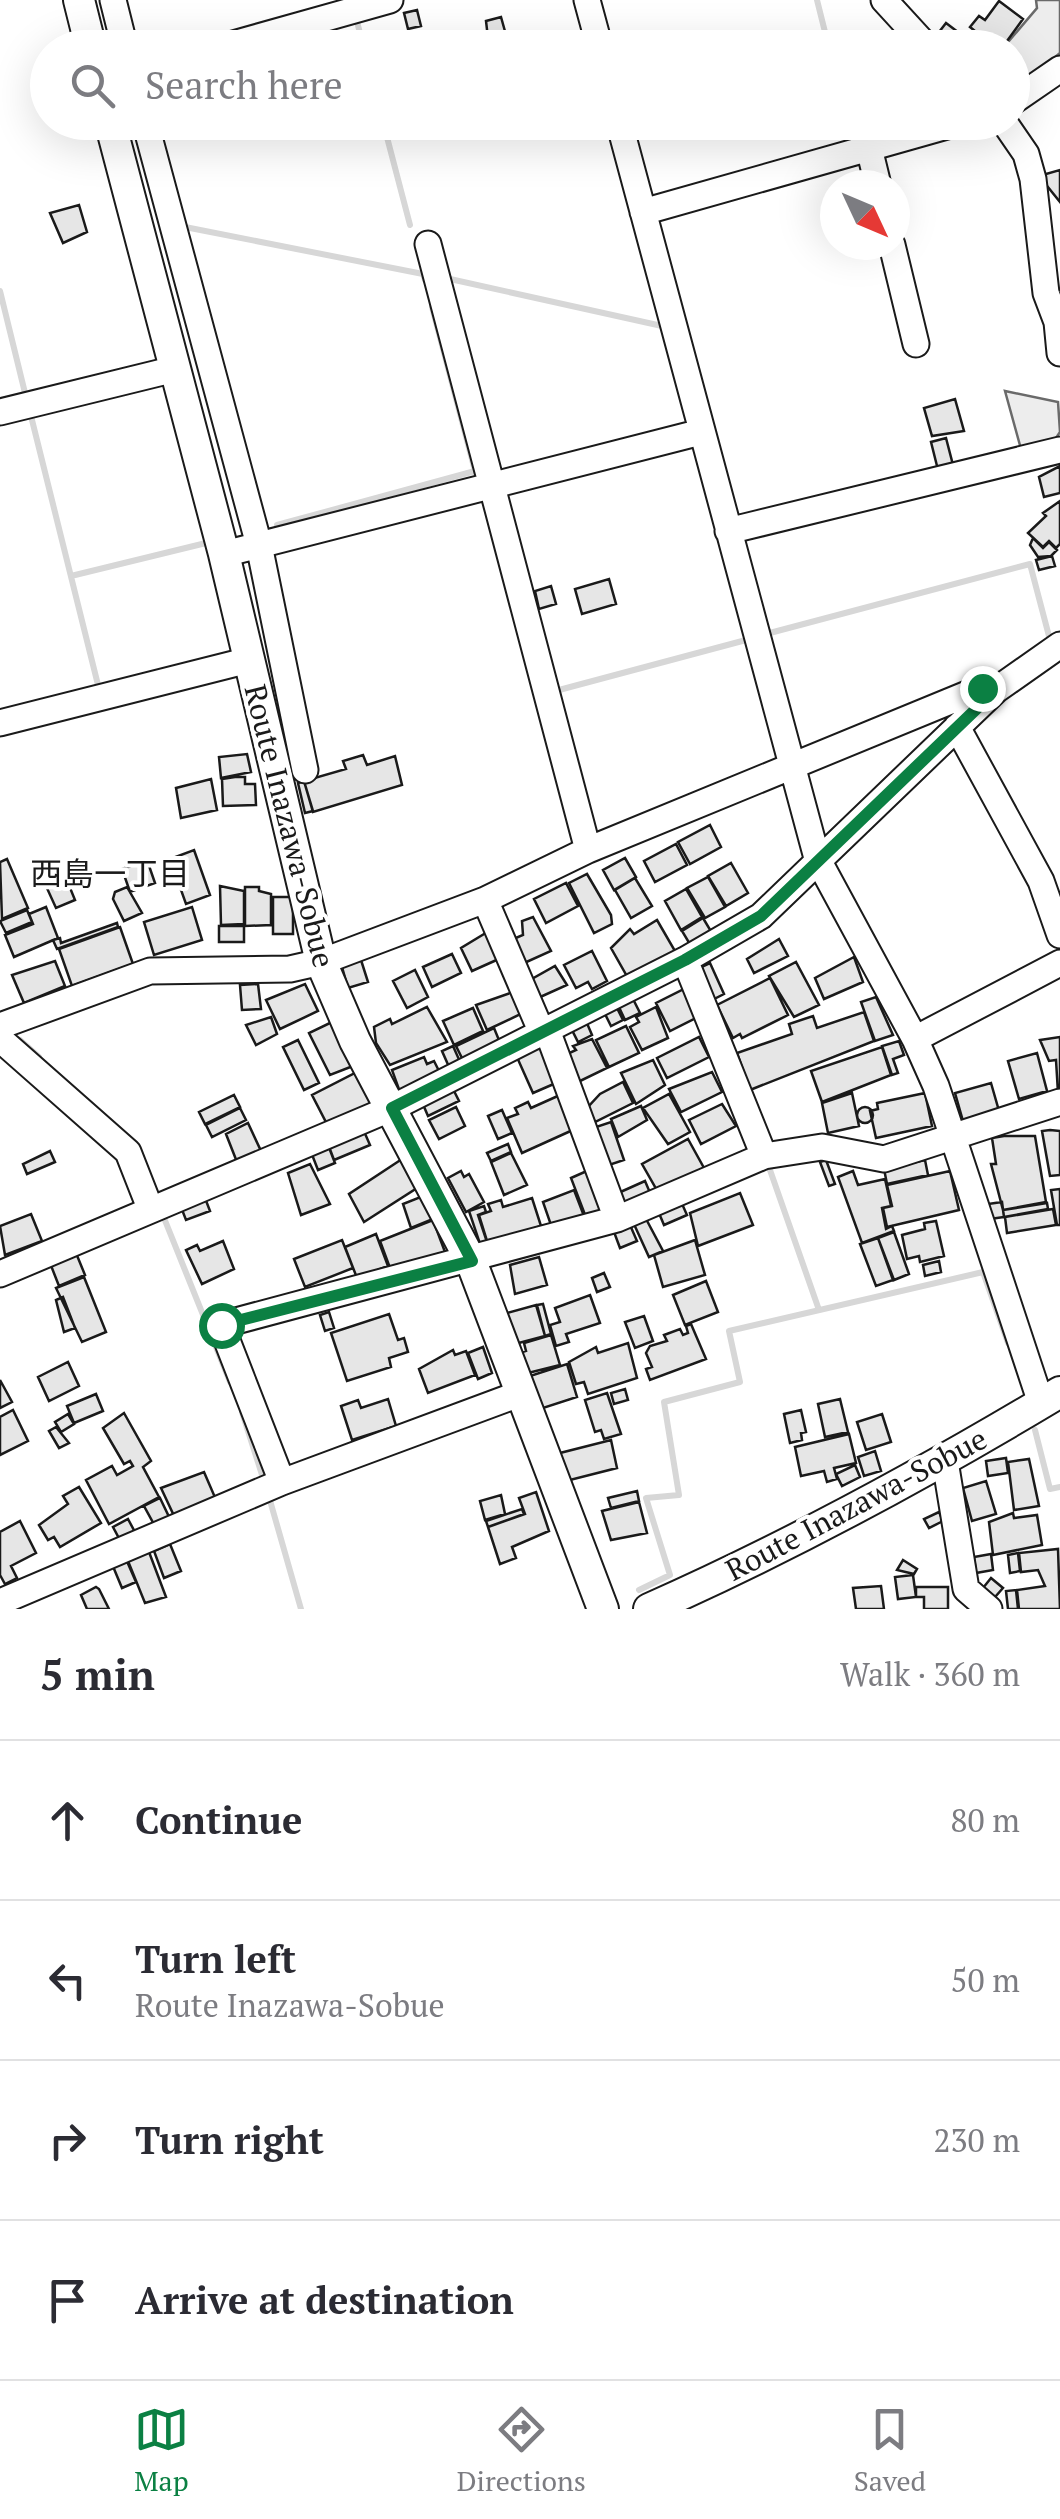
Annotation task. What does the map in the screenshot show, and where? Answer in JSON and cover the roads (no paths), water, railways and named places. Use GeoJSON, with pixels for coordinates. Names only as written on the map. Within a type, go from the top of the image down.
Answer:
{"type":"FeatureCollection","features":[{"type":"Feature","properties":{"kind":"main road"},"geometry":{"type":"LineString","coordinates":[[79,0],[86,30]]}},
{"type":"Feature","properties":{"kind":"main road","name":"Route Inazawa-Sobue"},"geometry":{"type":"LineString","coordinates":[[115,140],[224,554],[320,962],[355,1041],[472,1261],[603,1609]]}},
{"type":"Feature","properties":{"kind":"main road","name":"Route Inazawa-Sobue"},"geometry":{"type":"LineString","coordinates":[[649,1609],[817,1529],[945,1461],[1051,1398]]}},
{"type":"Feature","properties":{"kind":"street"},"geometry":{"type":"LineString","coordinates":[[113,0],[120,30]]}},
{"type":"Feature","properties":{"kind":"street"},"geometry":{"type":"LineString","coordinates":[[282,30],[390,0]]}},
{"type":"Feature","properties":{"kind":"street"},"geometry":{"type":"LineString","coordinates":[[587,0],[595,30]]}},
{"type":"Feature","properties":{"kind":"street"},"geometry":{"type":"LineString","coordinates":[[884,0],[912,30]]}},
{"type":"Feature","properties":{"kind":"street"},"geometry":{"type":"LineString","coordinates":[[1030,89],[1060,68]]}},
{"type":"Feature","properties":{"kind":"street"},"geometry":{"type":"LineString","coordinates":[[151,140],[259,545],[304,770]]}},
{"type":"Feature","properties":{"kind":"street"},"geometry":{"type":"LineString","coordinates":[[624,140],[816,858],[915,1039],[1051,1398]]}},
{"type":"Feature","properties":{"kind":"street"},"geometry":{"type":"LineString","coordinates":[[643,212],[897,140]]}},
{"type":"Feature","properties":{"kind":"street"},"geometry":{"type":"LineString","coordinates":[[1016,140],[1026,154],[1050,217],[1046,294],[1056,322],[1060,353]]}},
{"type":"Feature","properties":{"kind":"street"},"geometry":{"type":"LineString","coordinates":[[869,148],[874,170]]}},
{"type":"Feature","properties":{"kind":"street"},"geometry":{"type":"LineString","coordinates":[[428,244],[588,850]]}},
{"type":"Feature","properties":{"kind":"street"},"geometry":{"type":"LineString","coordinates":[[896,260],[916,344]]}},
{"type":"Feature","properties":{"kind":"street"},"geometry":{"type":"LineString","coordinates":[[0,412],[175,369]]}},
{"type":"Feature","properties":{"kind":"street"},"geometry":{"type":"LineString","coordinates":[[224,554],[702,432]]}},
{"type":"Feature","properties":{"kind":"street"},"geometry":{"type":"LineString","coordinates":[[728,531],[1060,450]]}},
{"type":"Feature","properties":{"kind":"street"},"geometry":{"type":"LineString","coordinates":[[0,1274],[392,1108],[685,960],[761,916],[816,858],[996,690],[1060,645]]}},
{"type":"Feature","properties":{"kind":"street"},"geometry":{"type":"LineString","coordinates":[[0,723],[249,660]]}},
{"type":"Feature","properties":{"kind":"street"},"geometry":{"type":"LineString","coordinates":[[0,1026],[150,971],[290,970],[320,962],[485,900],[588,850],[982,688],[996,690]]}},
{"type":"Feature","properties":{"kind":"street"},"geometry":{"type":"LineString","coordinates":[[956,727],[1041,881],[1060,935]]}},
{"type":"Feature","properties":{"kind":"street"},"geometry":{"type":"LineString","coordinates":[[485,900],[544,1031],[617,1219]]}},
{"type":"Feature","properties":{"kind":"street"},"geometry":{"type":"LineString","coordinates":[[685,960],[764,1156]]}},
{"type":"Feature","properties":{"kind":"street"},"geometry":{"type":"LineString","coordinates":[[915,1039],[1060,963]]}},
{"type":"Feature","properties":{"kind":"street"},"geometry":{"type":"LineString","coordinates":[[0,1039],[128,1152],[150,1208]]}},
{"type":"Feature","properties":{"kind":"street"},"geometry":{"type":"LineString","coordinates":[[282,1482],[221,1325],[472,1261],[617,1219],[764,1156],[822,1147],[884,1159],[1060,1102]]}},
{"type":"Feature","properties":{"kind":"street"},"geometry":{"type":"LineString","coordinates":[[0,1602],[282,1482],[519,1394]]}},
{"type":"Feature","properties":{"kind":"street"},"geometry":{"type":"LineString","coordinates":[[945,1461],[966,1589],[989,1609]]}},
{"type":"Feature","properties":{"kind":"waterway"},"geometry":{"type":"LineString","coordinates":[[817,0],[824,30]]}},
{"type":"Feature","properties":{"kind":"waterway"},"geometry":{"type":"LineString","coordinates":[[356,18],[359,30]]}},
{"type":"Feature","properties":{"kind":"waterway"},"geometry":{"type":"LineString","coordinates":[[388,140],[410,225]]}},
{"type":"Feature","properties":{"kind":"waterway"},"geometry":{"type":"LineString","coordinates":[[185,227],[423,274],[425,280]]}},
{"type":"Feature","properties":{"kind":"waterway"},"geometry":{"type":"LineString","coordinates":[[450,279],[662,326]]}},
{"type":"Feature","properties":{"kind":"waterway"},"geometry":{"type":"LineString","coordinates":[[0,291],[26,397]]}},
{"type":"Feature","properties":{"kind":"waterway"},"geometry":{"type":"LineString","coordinates":[[277,525],[475,471],[432,307]]}},
{"type":"Feature","properties":{"kind":"waterway"},"geometry":{"type":"LineString","coordinates":[[31,416],[99,689]]}},
{"type":"Feature","properties":{"kind":"waterway"},"geometry":{"type":"LineString","coordinates":[[71,576],[206,543]]}},
{"type":"Feature","properties":{"kind":"waterway"},"geometry":{"type":"LineString","coordinates":[[766,634],[1030,564],[1050,640]]}},
{"type":"Feature","properties":{"kind":"waterway"},"geometry":{"type":"LineString","coordinates":[[559,690],[746,640]]}},
{"type":"Feature","properties":{"kind":"waterway"},"geometry":{"type":"LineString","coordinates":[[20,1040],[39,1057]]}},
{"type":"Feature","properties":{"kind":"waterway"},"geometry":{"type":"LineString","coordinates":[[770,1170],[819,1310]]}},
{"type":"Feature","properties":{"kind":"waterway"},"geometry":{"type":"LineString","coordinates":[[162,1213],[230,1382]]}},
{"type":"Feature","properties":{"kind":"waterway"},"geometry":{"type":"LineString","coordinates":[[639,1590],[670,1575],[646,1498],[679,1495],[664,1402],[740,1382],[729,1331],[983,1272],[1008,1343]]}},
{"type":"Feature","properties":{"kind":"waterway"},"geometry":{"type":"LineString","coordinates":[[242,1412],[263,1478]]}},
{"type":"Feature","properties":{"kind":"waterway"},"geometry":{"type":"LineString","coordinates":[[1035,1430],[1050,1489],[1060,1487]]}},
{"type":"Feature","properties":{"kind":"waterway"},"geometry":{"type":"LineString","coordinates":[[269,1497],[301,1609]]}},
{"type":"Feature","properties":{"kind":"district","name":"西島一丁目"},"geometry":{"type":"Point","coordinates":[110,873]}}]}
